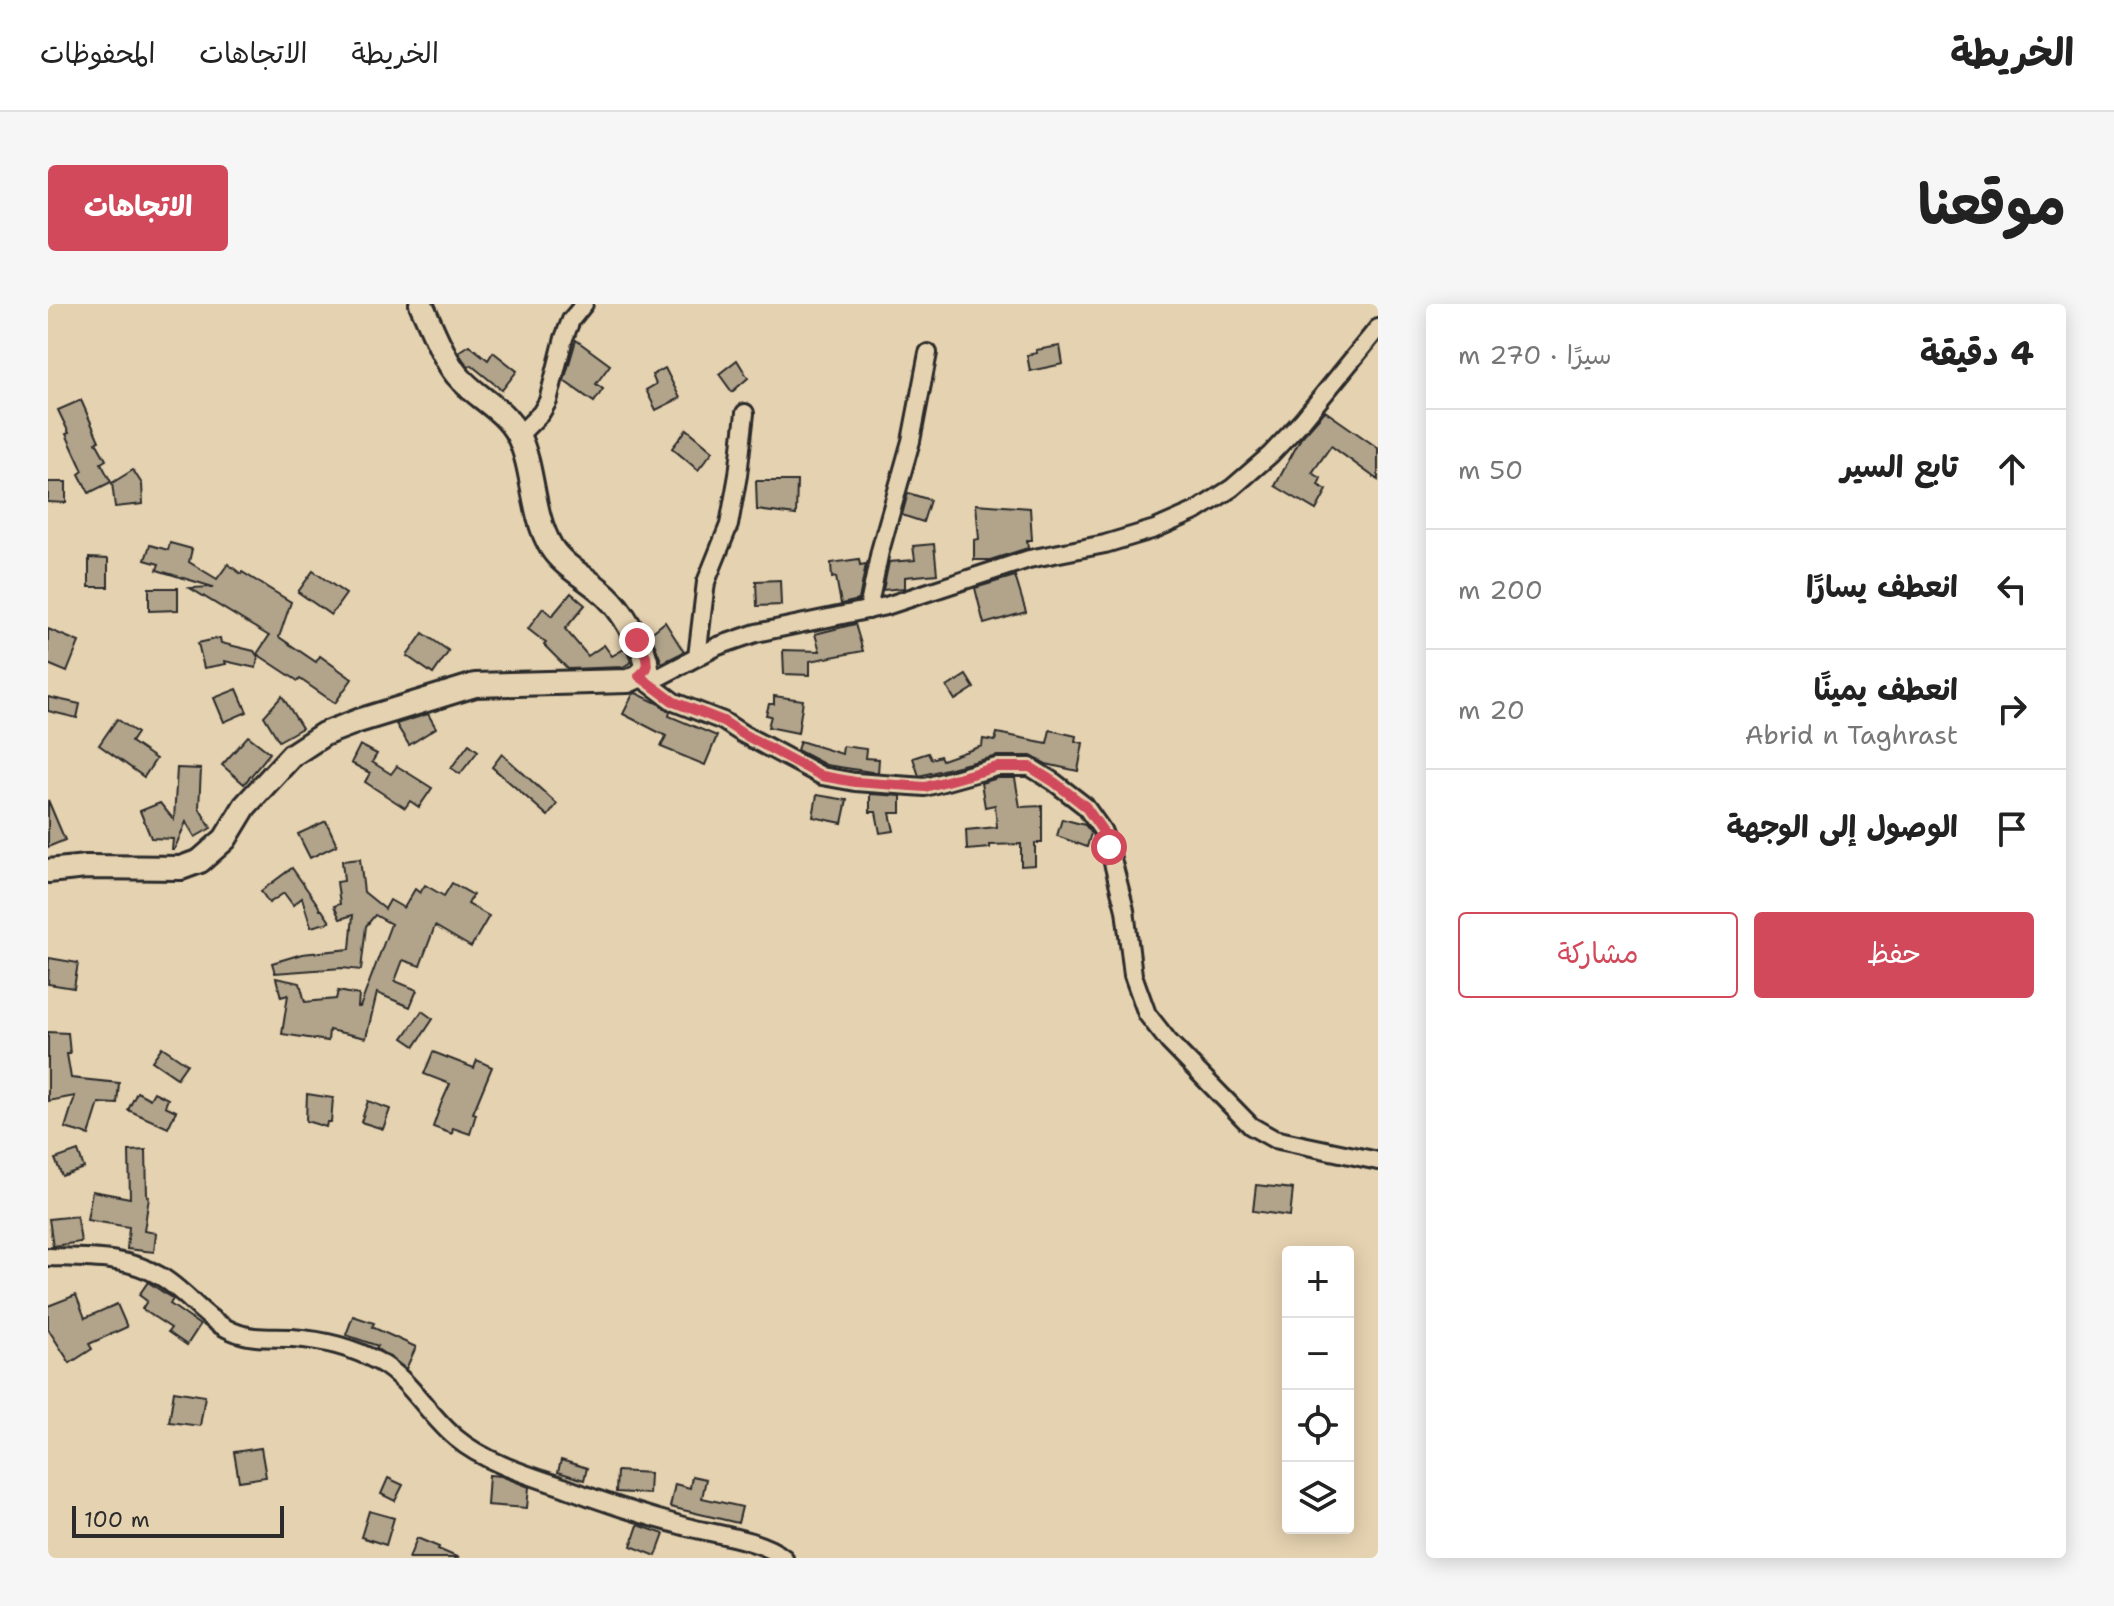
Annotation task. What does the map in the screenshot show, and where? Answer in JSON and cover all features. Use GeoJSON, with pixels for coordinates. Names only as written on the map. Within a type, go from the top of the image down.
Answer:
{"type":"FeatureCollection","features":[{"type":"Feature","properties":{"kind":"street"},"geometry":{"type":"LineString","coordinates":[[48,871],[86,867],[181,868],[200,861],[225,839],[245,806],[292,755],[324,734],[358,721],[475,685],[628,681],[647,668],[646,656],[628,621],[609,598],[573,570],[552,548],[540,521],[518,436],[507,418],[456,375],[421,304]]}},
{"type":"Feature","properties":{"kind":"street"},"geometry":{"type":"LineString","coordinates":[[518,436],[541,413],[548,401],[564,338],[571,320],[584,304]]}},
{"type":"Feature","properties":{"kind":"street"},"geometry":{"type":"LineString","coordinates":[[639,676],[661,676],[718,646],[756,633],[868,610],[1029,559],[1130,537],[1196,511],[1232,488],[1270,455],[1378,328]]}},
{"type":"Feature","properties":{"kind":"street"},"geometry":{"type":"LineString","coordinates":[[868,610],[880,551],[911,441],[928,353]]}},
{"type":"Feature","properties":{"kind":"street"},"geometry":{"type":"LineString","coordinates":[[697,657],[706,582],[729,525],[745,413]]}},
{"type":"Feature","properties":{"kind":"street"},"geometry":{"type":"LineString","coordinates":[[639,676],[674,702],[723,721],[822,776],[855,782],[925,787],[997,767],[1030,767],[1054,782],[1085,806],[1102,830],[1125,910],[1133,975],[1147,1014],[1169,1042],[1251,1126],[1274,1139],[1378,1161]]}},
{"type":"Feature","properties":{"kind":"street"},"geometry":{"type":"LineString","coordinates":[[48,1257],[103,1258],[134,1264],[161,1276],[211,1319],[231,1331],[257,1339],[315,1340],[348,1348],[398,1374],[437,1420],[458,1440],[481,1455],[567,1489],[684,1526],[746,1541],[779,1553],[784,1558]]}},
{"type":"Feature","properties":{"kind":"building"},"geometry":{"type":"Polygon","coordinates":[[[576,340],[610,365],[596,384],[603,389],[594,402],[564,381],[576,340]]]}},
{"type":"Feature","properties":{"kind":"building"},"geometry":{"type":"Polygon","coordinates":[[[469,345],[488,360],[493,352],[517,371],[502,390],[464,361],[458,352],[469,345]]]}},
{"type":"Feature","properties":{"kind":"building"},"geometry":{"type":"Polygon","coordinates":[[[1060,346],[1063,364],[1030,371],[1027,355],[1037,353],[1036,350],[1060,346]]]}},
{"type":"Feature","properties":{"kind":"building"},"geometry":{"type":"Polygon","coordinates":[[[737,360],[748,378],[732,392],[719,374],[737,360]]]}},
{"type":"Feature","properties":{"kind":"building"},"geometry":{"type":"Polygon","coordinates":[[[665,368],[680,398],[656,410],[646,390],[656,384],[652,375],[665,368]]]}},
{"type":"Feature","properties":{"kind":"building"},"geometry":{"type":"Polygon","coordinates":[[[81,400],[106,460],[101,463],[111,482],[89,493],[79,474],[83,471],[58,410],[81,400]]]}},
{"type":"Feature","properties":{"kind":"building"},"geometry":{"type":"Polygon","coordinates":[[[1325,411],[1378,448],[1378,480],[1331,446],[1312,473],[1321,478],[1318,485],[1327,490],[1316,510],[1275,486],[1301,438],[1325,411]]]}},
{"type":"Feature","properties":{"kind":"building"},"geometry":{"type":"Polygon","coordinates":[[[687,429],[713,451],[698,470],[672,448],[687,429]]]}},
{"type":"Feature","properties":{"kind":"building"},"geometry":{"type":"Polygon","coordinates":[[[133,470],[142,484],[143,504],[115,507],[112,483],[133,470]]]}},
{"type":"Feature","properties":{"kind":"building"},"geometry":{"type":"Polygon","coordinates":[[[756,481],[797,481],[796,515],[757,510],[756,481]]]}},
{"type":"Feature","properties":{"kind":"building"},"geometry":{"type":"Polygon","coordinates":[[[48,482],[66,482],[66,503],[48,502],[48,482]]]}},
{"type":"Feature","properties":{"kind":"building"},"geometry":{"type":"Polygon","coordinates":[[[908,493],[930,500],[923,522],[902,515],[908,493]]]}},
{"type":"Feature","properties":{"kind":"building"},"geometry":{"type":"Polygon","coordinates":[[[976,504],[1030,508],[1032,540],[1027,540],[1028,548],[990,560],[974,560],[974,540],[979,539],[976,504]]]}},
{"type":"Feature","properties":{"kind":"building"},"geometry":{"type":"Polygon","coordinates":[[[170,543],[192,549],[189,562],[217,579],[228,564],[291,602],[279,637],[316,662],[320,656],[352,679],[335,703],[257,654],[269,636],[190,588],[213,587],[157,570],[159,564],[145,560],[150,545],[168,550],[170,543]]]}},
{"type":"Feature","properties":{"kind":"building"},"geometry":{"type":"Polygon","coordinates":[[[934,544],[937,574],[905,577],[905,588],[883,590],[889,562],[915,560],[913,546],[934,544]]]}},
{"type":"Feature","properties":{"kind":"building"},"geometry":{"type":"Polygon","coordinates":[[[89,558],[108,559],[108,587],[89,587],[89,558]]]}},
{"type":"Feature","properties":{"kind":"building"},"geometry":{"type":"Polygon","coordinates":[[[859,559],[860,565],[866,564],[859,600],[841,604],[836,577],[832,578],[831,563],[859,559]]]}},
{"type":"Feature","properties":{"kind":"building"},"geometry":{"type":"Polygon","coordinates":[[[313,571],[346,594],[331,615],[298,592],[313,571]]]}},
{"type":"Feature","properties":{"kind":"building"},"geometry":{"type":"Polygon","coordinates":[[[1015,576],[1026,612],[984,624],[975,588],[1015,576]]]}},
{"type":"Feature","properties":{"kind":"building"},"geometry":{"type":"Polygon","coordinates":[[[780,580],[781,605],[757,606],[756,581],[780,580]]]}},
{"type":"Feature","properties":{"kind":"building"},"geometry":{"type":"Polygon","coordinates":[[[149,588],[178,588],[178,610],[149,611],[149,588]]]}},
{"type":"Feature","properties":{"kind":"building"},"geometry":{"type":"Polygon","coordinates":[[[571,593],[585,605],[565,629],[588,656],[604,645],[612,656],[626,648],[631,662],[623,667],[568,669],[544,645],[546,643],[528,629],[543,608],[552,616],[571,593]]]}},
{"type":"Feature","properties":{"kind":"building"},"geometry":{"type":"Polygon","coordinates":[[[665,622],[684,652],[662,663],[650,634],[665,622]]]}},
{"type":"Feature","properties":{"kind":"building"},"geometry":{"type":"Polygon","coordinates":[[[855,624],[863,651],[810,661],[810,675],[784,674],[783,650],[820,651],[815,634],[855,624]]]}},
{"type":"Feature","properties":{"kind":"building"},"geometry":{"type":"Polygon","coordinates":[[[48,629],[79,642],[67,672],[48,664],[48,629]]]}},
{"type":"Feature","properties":{"kind":"building"},"geometry":{"type":"Polygon","coordinates":[[[423,633],[449,651],[433,674],[407,656],[423,633]]]}},
{"type":"Feature","properties":{"kind":"building"},"geometry":{"type":"Polygon","coordinates":[[[220,638],[221,643],[254,651],[258,657],[256,668],[225,661],[226,664],[204,668],[198,643],[220,638]]]}},
{"type":"Feature","properties":{"kind":"building"},"geometry":{"type":"Polygon","coordinates":[[[966,675],[974,688],[955,700],[947,687],[966,675]]]}},
{"type":"Feature","properties":{"kind":"building"},"geometry":{"type":"Polygon","coordinates":[[[237,689],[247,712],[224,722],[214,698],[237,689]]]}},
{"type":"Feature","properties":{"kind":"building"},"geometry":{"type":"Polygon","coordinates":[[[636,693],[659,704],[670,712],[669,716],[717,736],[705,765],[661,747],[666,736],[623,714],[636,693]]]}},
{"type":"Feature","properties":{"kind":"building"},"geometry":{"type":"Polygon","coordinates":[[[282,696],[302,728],[279,741],[264,716],[282,696]]]}},
{"type":"Feature","properties":{"kind":"building"},"geometry":{"type":"Polygon","coordinates":[[[774,696],[803,700],[798,733],[768,727],[771,716],[766,715],[769,704],[774,704],[774,696]]]}},
{"type":"Feature","properties":{"kind":"building"},"geometry":{"type":"Polygon","coordinates":[[[48,697],[80,704],[77,718],[48,711],[48,697]]]}},
{"type":"Feature","properties":{"kind":"building"},"geometry":{"type":"Polygon","coordinates":[[[428,714],[436,728],[409,745],[396,724],[428,714]]]}},
{"type":"Feature","properties":{"kind":"building"},"geometry":{"type":"Polygon","coordinates":[[[117,719],[137,733],[131,742],[156,759],[144,777],[99,745],[117,719]]]}},
{"type":"Feature","properties":{"kind":"building"},"geometry":{"type":"Polygon","coordinates":[[[1050,730],[1076,736],[1075,741],[1083,743],[1078,771],[1046,764],[1031,756],[997,756],[919,776],[913,758],[928,753],[931,759],[940,756],[942,760],[982,746],[983,739],[995,741],[997,733],[1047,743],[1050,730]]]}},
{"type":"Feature","properties":{"kind":"building"},"geometry":{"type":"Polygon","coordinates":[[[248,736],[270,753],[244,784],[222,765],[248,736]]]}},
{"type":"Feature","properties":{"kind":"building"},"geometry":{"type":"Polygon","coordinates":[[[800,741],[842,754],[843,746],[866,749],[865,758],[879,759],[878,773],[826,765],[797,750],[800,741]]]}},
{"type":"Feature","properties":{"kind":"building"},"geometry":{"type":"Polygon","coordinates":[[[469,744],[478,751],[460,774],[451,768],[469,744]]]}},
{"type":"Feature","properties":{"kind":"building"},"geometry":{"type":"Polygon","coordinates":[[[360,745],[377,754],[372,762],[391,774],[397,766],[432,788],[419,807],[410,801],[405,808],[365,782],[370,773],[351,763],[360,745]]]}},
{"type":"Feature","properties":{"kind":"building"},"geometry":{"type":"Polygon","coordinates":[[[502,754],[557,804],[548,816],[492,767],[502,754]]]}},
{"type":"Feature","properties":{"kind":"building"},"geometry":{"type":"Polygon","coordinates":[[[177,768],[201,769],[199,808],[211,828],[195,837],[186,822],[172,850],[173,839],[151,838],[140,811],[160,803],[174,820],[177,768]]]}},
{"type":"Feature","properties":{"kind":"building"},"geometry":{"type":"Polygon","coordinates":[[[998,778],[1015,778],[1020,807],[1042,806],[1042,843],[1035,843],[1035,865],[1021,866],[1021,844],[990,845],[990,848],[967,850],[966,830],[997,827],[995,805],[985,807],[981,783],[998,778]]]}},
{"type":"Feature","properties":{"kind":"building"},"geometry":{"type":"Polygon","coordinates":[[[870,794],[901,796],[901,813],[890,813],[894,831],[880,833],[876,812],[870,812],[870,794]]]}},
{"type":"Feature","properties":{"kind":"building"},"geometry":{"type":"Polygon","coordinates":[[[817,795],[847,800],[842,823],[813,817],[817,795]]]}},
{"type":"Feature","properties":{"kind":"building"},"geometry":{"type":"Polygon","coordinates":[[[48,800],[65,840],[48,847],[48,800]]]}},
{"type":"Feature","properties":{"kind":"building"},"geometry":{"type":"Polygon","coordinates":[[[1062,819],[1085,825],[1091,833],[1087,847],[1057,836],[1062,819]]]}},
{"type":"Feature","properties":{"kind":"building"},"geometry":{"type":"Polygon","coordinates":[[[326,821],[337,845],[310,858],[298,834],[326,821]]]}},
{"type":"Feature","properties":{"kind":"building"},"geometry":{"type":"Polygon","coordinates":[[[360,859],[364,892],[385,909],[390,900],[404,908],[415,889],[420,893],[425,885],[444,896],[452,883],[473,895],[468,904],[489,916],[471,947],[435,926],[420,966],[403,960],[395,981],[417,990],[410,1007],[377,993],[366,1038],[329,1030],[328,1041],[282,1034],[288,995],[281,997],[276,978],[300,983],[305,1002],[336,999],[338,991],[359,995],[360,1007],[391,924],[375,915],[366,926],[361,970],[342,968],[275,973],[272,963],[302,954],[350,949],[353,915],[340,919],[334,906],[340,904],[337,882],[344,881],[342,861],[360,859]]]}},
{"type":"Feature","properties":{"kind":"building"},"geometry":{"type":"Polygon","coordinates":[[[292,868],[330,922],[311,927],[302,898],[293,905],[284,893],[269,903],[261,891],[292,868]]]}},
{"type":"Feature","properties":{"kind":"building"},"geometry":{"type":"Polygon","coordinates":[[[49,958],[78,963],[74,988],[48,984],[49,958]]]}},
{"type":"Feature","properties":{"kind":"building"},"geometry":{"type":"Polygon","coordinates":[[[422,1011],[433,1019],[415,1046],[403,1038],[422,1011]]]}},
{"type":"Feature","properties":{"kind":"building"},"geometry":{"type":"Polygon","coordinates":[[[48,1032],[68,1033],[71,1078],[119,1083],[117,1104],[99,1103],[89,1135],[65,1128],[75,1096],[48,1101],[48,1032]]]}},
{"type":"Feature","properties":{"kind":"building"},"geometry":{"type":"Polygon","coordinates":[[[162,1047],[187,1064],[177,1078],[152,1061],[162,1047]]]}},
{"type":"Feature","properties":{"kind":"building"},"geometry":{"type":"Polygon","coordinates":[[[433,1052],[474,1068],[477,1060],[492,1067],[473,1113],[476,1114],[470,1134],[453,1128],[452,1134],[433,1127],[450,1084],[424,1074],[433,1052]]]}},
{"type":"Feature","properties":{"kind":"building"},"geometry":{"type":"Polygon","coordinates":[[[137,1092],[150,1099],[154,1092],[168,1099],[165,1106],[176,1111],[168,1128],[128,1110],[137,1092]]]}},
{"type":"Feature","properties":{"kind":"building"},"geometry":{"type":"Polygon","coordinates":[[[307,1094],[333,1098],[331,1122],[327,1122],[326,1127],[306,1121],[307,1094]]]}},
{"type":"Feature","properties":{"kind":"building"},"geometry":{"type":"Polygon","coordinates":[[[368,1101],[390,1109],[383,1129],[361,1122],[368,1101]]]}},
{"type":"Feature","properties":{"kind":"building"},"geometry":{"type":"Polygon","coordinates":[[[146,1150],[149,1197],[144,1231],[156,1233],[154,1252],[127,1249],[129,1227],[87,1220],[92,1191],[130,1198],[129,1151],[146,1150]]]}},
{"type":"Feature","properties":{"kind":"building"},"geometry":{"type":"Polygon","coordinates":[[[78,1151],[84,1168],[62,1176],[55,1159],[78,1151]]]}},
{"type":"Feature","properties":{"kind":"building"},"geometry":{"type":"Polygon","coordinates":[[[1256,1185],[1293,1189],[1290,1216],[1253,1211],[1256,1185]]]}},
{"type":"Feature","properties":{"kind":"building"},"geometry":{"type":"Polygon","coordinates":[[[77,1216],[81,1242],[53,1246],[49,1219],[77,1216]]]}},
{"type":"Feature","properties":{"kind":"building"},"geometry":{"type":"Polygon","coordinates":[[[148,1282],[173,1299],[170,1304],[200,1325],[187,1345],[168,1332],[171,1328],[142,1309],[147,1301],[139,1295],[148,1282]]]}},
{"type":"Feature","properties":{"kind":"building"},"geometry":{"type":"Polygon","coordinates":[[[76,1295],[85,1318],[117,1304],[127,1327],[89,1344],[92,1349],[70,1363],[48,1329],[48,1306],[76,1295]]]}},
{"type":"Feature","properties":{"kind":"building"},"geometry":{"type":"Polygon","coordinates":[[[353,1316],[374,1323],[372,1327],[416,1347],[406,1369],[376,1348],[378,1346],[346,1335],[353,1316]]]}},
{"type":"Feature","properties":{"kind":"building"},"geometry":{"type":"Polygon","coordinates":[[[174,1391],[205,1396],[200,1426],[169,1422],[174,1391]]]}},
{"type":"Feature","properties":{"kind":"building"},"geometry":{"type":"Polygon","coordinates":[[[261,1448],[266,1477],[239,1481],[234,1452],[261,1448]]]}},
{"type":"Feature","properties":{"kind":"building"},"geometry":{"type":"Polygon","coordinates":[[[561,1460],[587,1468],[584,1480],[558,1472],[561,1460]]]}},
{"type":"Feature","properties":{"kind":"building"},"geometry":{"type":"Polygon","coordinates":[[[617,1471],[650,1473],[649,1494],[616,1492],[617,1471]]]}},
{"type":"Feature","properties":{"kind":"building"},"geometry":{"type":"Polygon","coordinates":[[[489,1475],[501,1476],[529,1487],[527,1508],[487,1505],[489,1475]]]}},
{"type":"Feature","properties":{"kind":"building"},"geometry":{"type":"Polygon","coordinates":[[[692,1476],[706,1479],[702,1498],[742,1507],[738,1523],[670,1507],[675,1484],[690,1488],[692,1476]]]}},
{"type":"Feature","properties":{"kind":"building"},"geometry":{"type":"Polygon","coordinates":[[[388,1478],[403,1485],[395,1501],[381,1494],[388,1478]]]}},
{"type":"Feature","properties":{"kind":"building"},"geometry":{"type":"Polygon","coordinates":[[[369,1511],[394,1518],[386,1545],[361,1537],[369,1511]]]}},
{"type":"Feature","properties":{"kind":"building"},"geometry":{"type":"Polygon","coordinates":[[[638,1525],[664,1534],[656,1556],[631,1546],[638,1525]]]}},
{"type":"Feature","properties":{"kind":"building"},"geometry":{"type":"Polygon","coordinates":[[[417,1538],[439,1547],[459,1558],[409,1558],[417,1538]]]}},
{"type":"Feature","properties":{"kind":"route"},"geometry":{"type":"LineString","coordinates":[[637,640],[646,656],[647,668],[639,676],[674,702],[723,721],[822,776],[855,782],[925,787],[997,767],[1030,767],[1085,806],[1102,830],[1109,847]]}}]}
